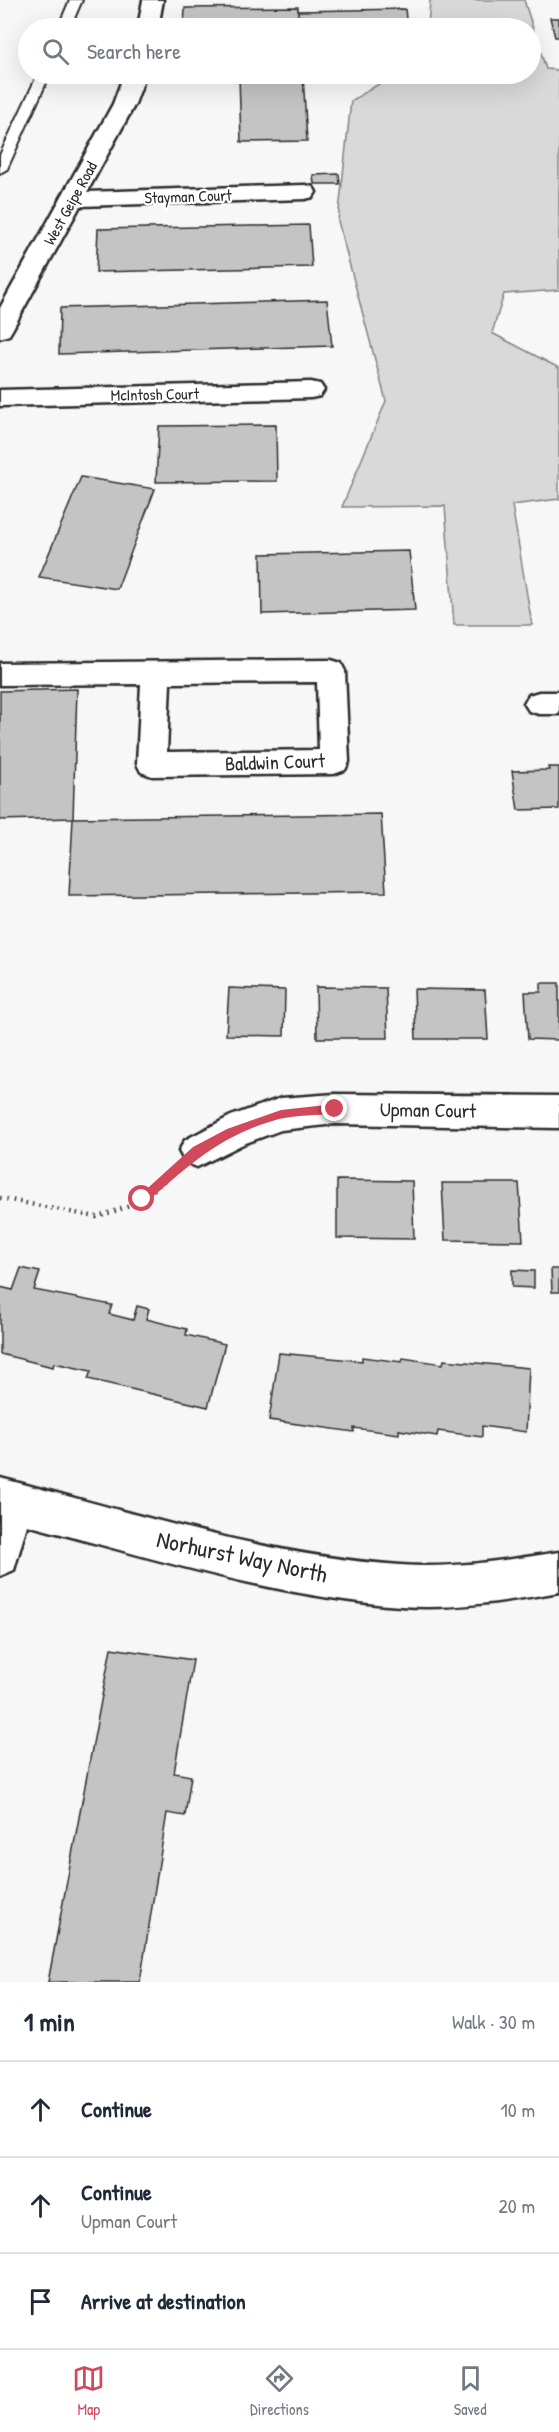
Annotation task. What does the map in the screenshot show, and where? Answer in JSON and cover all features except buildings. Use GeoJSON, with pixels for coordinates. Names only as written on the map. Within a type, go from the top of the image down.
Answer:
{"type":"FeatureCollection","features":[{"type":"Feature","properties":{"kind":"street"},"geometry":{"type":"LineString","coordinates":[[150,18],[153,0]]}},
{"type":"Feature","properties":{"kind":"street","name":"West Geipe Road"},"geometry":{"type":"LineString","coordinates":[[0,330],[124,104],[131,84]]}},
{"type":"Feature","properties":{"kind":"street","name":"Stayman Court"},"geometry":{"type":"LineString","coordinates":[[72,199],[305,192]]}},
{"type":"Feature","properties":{"kind":"street","name":"McIntosh Court"},"geometry":{"type":"LineString","coordinates":[[0,398],[311,390]]}},
{"type":"Feature","properties":{"kind":"street","name":"Baldwin Court"},"geometry":{"type":"LineString","coordinates":[[0,675],[156,673],[331,671],[334,762],[152,764],[156,673]]}},
{"type":"Feature","properties":{"kind":"street","name":"Upman Court"},"geometry":{"type":"LineString","coordinates":[[197,1151],[231,1132],[281,1114],[335,1109],[559,1112]]}},
{"type":"Feature","properties":{"kind":"street"},"geometry":{"type":"LineString","coordinates":[[0,1556],[6,1500]]}},
{"type":"Feature","properties":{"kind":"street","name":"Norhurst Way North"},"geometry":{"type":"LineString","coordinates":[[6,1500],[287,1572],[402,1586],[492,1583],[559,1572]]}},
{"type":"Feature","properties":{"kind":"lane"},"geometry":{"type":"LineString","coordinates":[[68,18],[76,0]]}},
{"type":"Feature","properties":{"kind":"lane"},"geometry":{"type":"LineString","coordinates":[[0,170],[40,84]]}},
{"type":"Feature","properties":{"kind":"path"},"geometry":{"type":"LineString","coordinates":[[0,1198],[96,1217],[139,1203],[197,1151]]}},
{"type":"Feature","properties":{"kind":"shaded area"},"geometry":{"type":"Polygon","coordinates":[[[430,0],[524,0],[530,18],[429,18],[430,0]]]}},
{"type":"Feature","properties":{"kind":"shaded area"},"geometry":{"type":"Polygon","coordinates":[[[541,53],[546,69],[559,70],[559,290],[504,294],[492,333],[559,368],[559,499],[512,505],[532,625],[454,625],[445,506],[342,507],[386,401],[338,221],[351,101],[379,84],[541,84],[541,53]]]}},
{"type":"Feature","properties":{"kind":"route"},"geometry":{"type":"LineString","coordinates":[[142,1199],[197,1151],[231,1132],[281,1114],[335,1109]]}}]}
